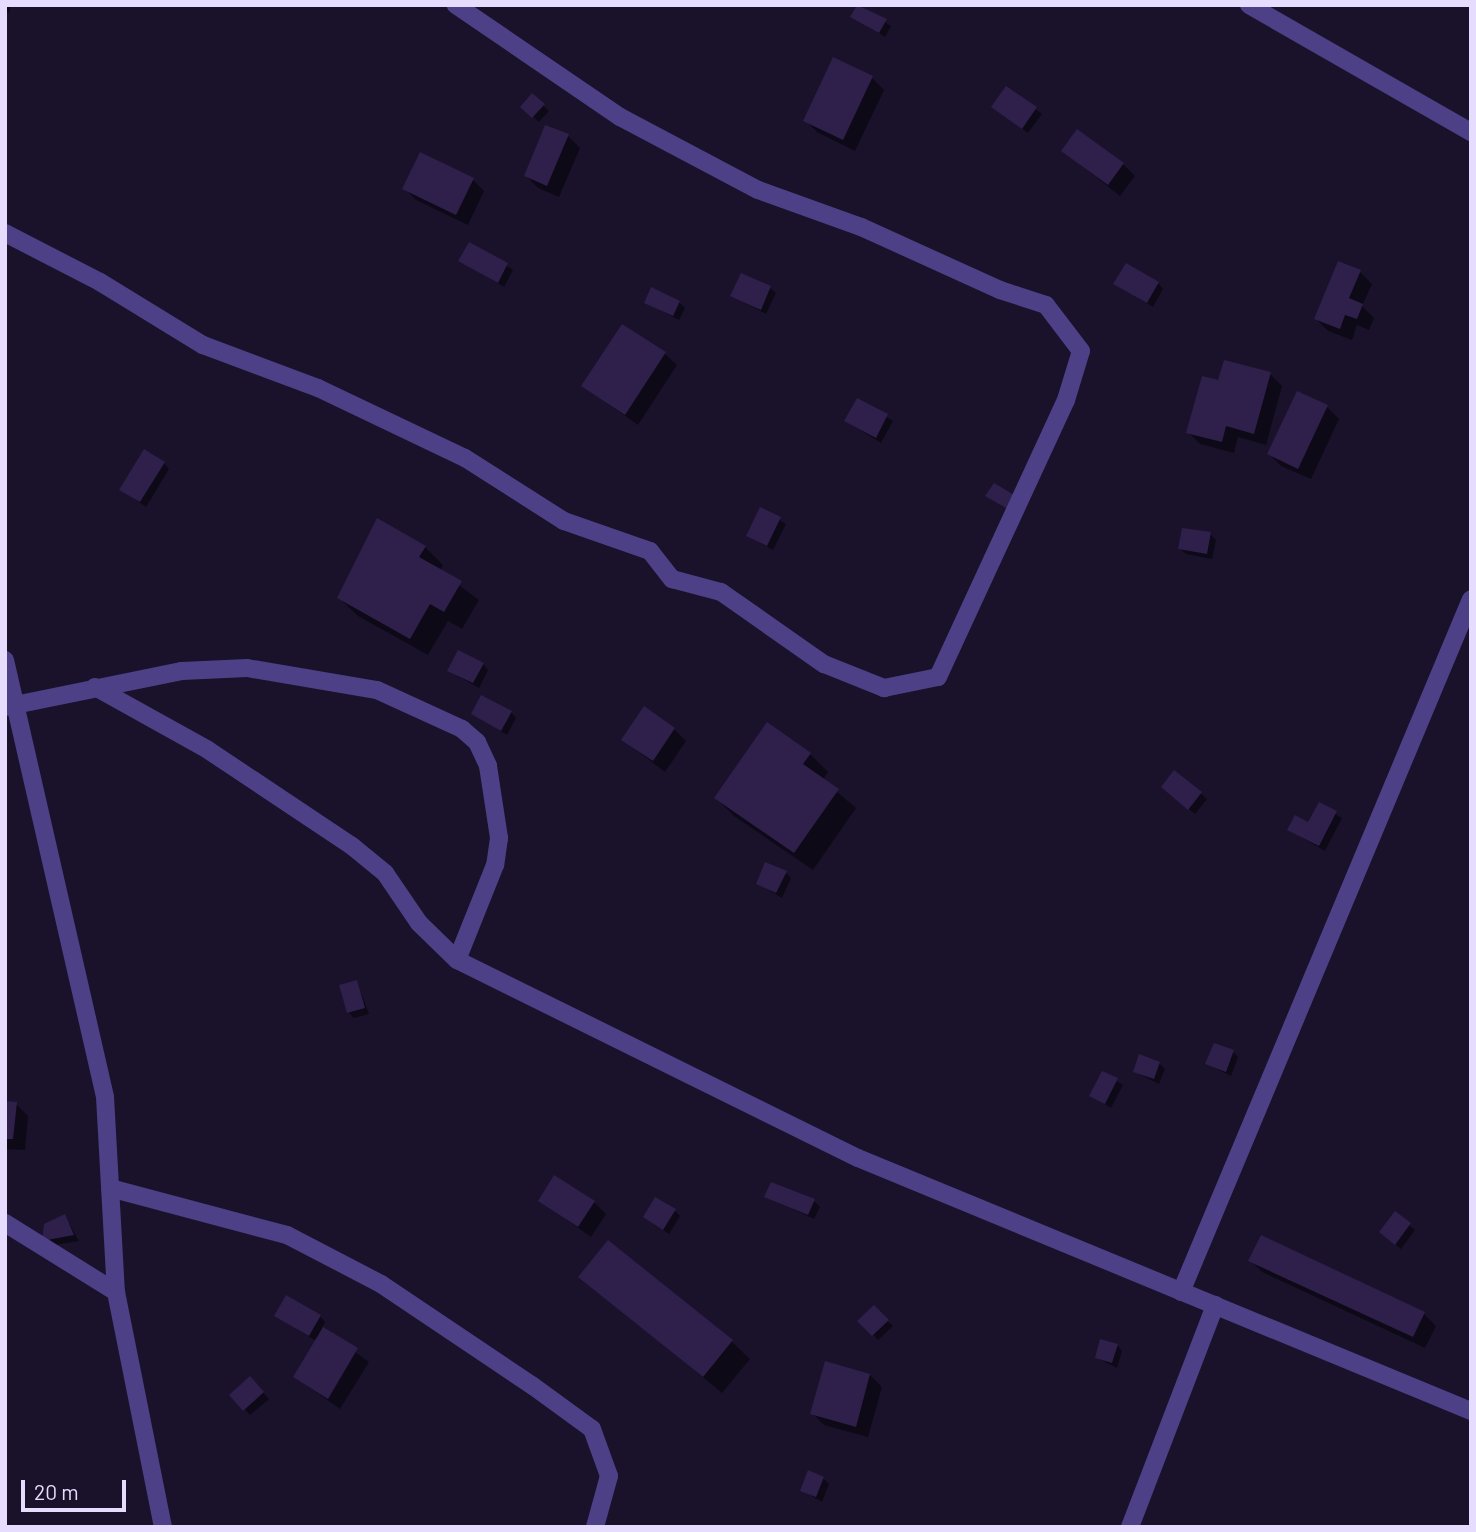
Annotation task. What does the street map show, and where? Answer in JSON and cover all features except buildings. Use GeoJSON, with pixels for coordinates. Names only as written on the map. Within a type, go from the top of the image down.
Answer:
{"type":"FeatureCollection","features":[{"type":"Feature","properties":{"kind":"street"},"geometry":{"type":"LineString","coordinates":[[5,233],[100,282],[203,345],[318,388],[465,458],[564,521],[650,551],[672,579],[721,592],[824,664],[884,688],[938,677],[1066,400],[1081,351],[1046,305],[1000,290],[861,227],[758,190],[620,117],[456,5]]}},
{"type":"Feature","properties":{"kind":"street"},"geometry":{"type":"LineString","coordinates":[[1249,5],[1471,132]]}},
{"type":"Feature","properties":{"kind":"street"},"geometry":{"type":"LineString","coordinates":[[1181,1292],[1471,599]]}},
{"type":"Feature","properties":{"kind":"street"},"geometry":{"type":"LineString","coordinates":[[5,660],[11,706],[105,1097],[116,1292],[163,1527]]}},
{"type":"Feature","properties":{"kind":"street"},"geometry":{"type":"LineString","coordinates":[[11,706],[181,671],[247,668],[377,690],[462,729],[477,742],[488,766],[499,838],[495,865],[457,960]]}},
{"type":"Feature","properties":{"kind":"street"},"geometry":{"type":"LineString","coordinates":[[95,687],[208,750],[352,846],[385,873],[419,923],[457,960],[799,1131],[1471,1411]]}},
{"type":"Feature","properties":{"kind":"street"},"geometry":{"type":"LineString","coordinates":[[110,1188],[287,1235],[381,1284],[533,1386],[592,1429],[609,1476],[595,1527]]}},
{"type":"Feature","properties":{"kind":"street"},"geometry":{"type":"LineString","coordinates":[[5,1223],[116,1292]]}},
{"type":"Feature","properties":{"kind":"street"},"geometry":{"type":"LineString","coordinates":[[1130,1527],[1215,1305]]}}]}
